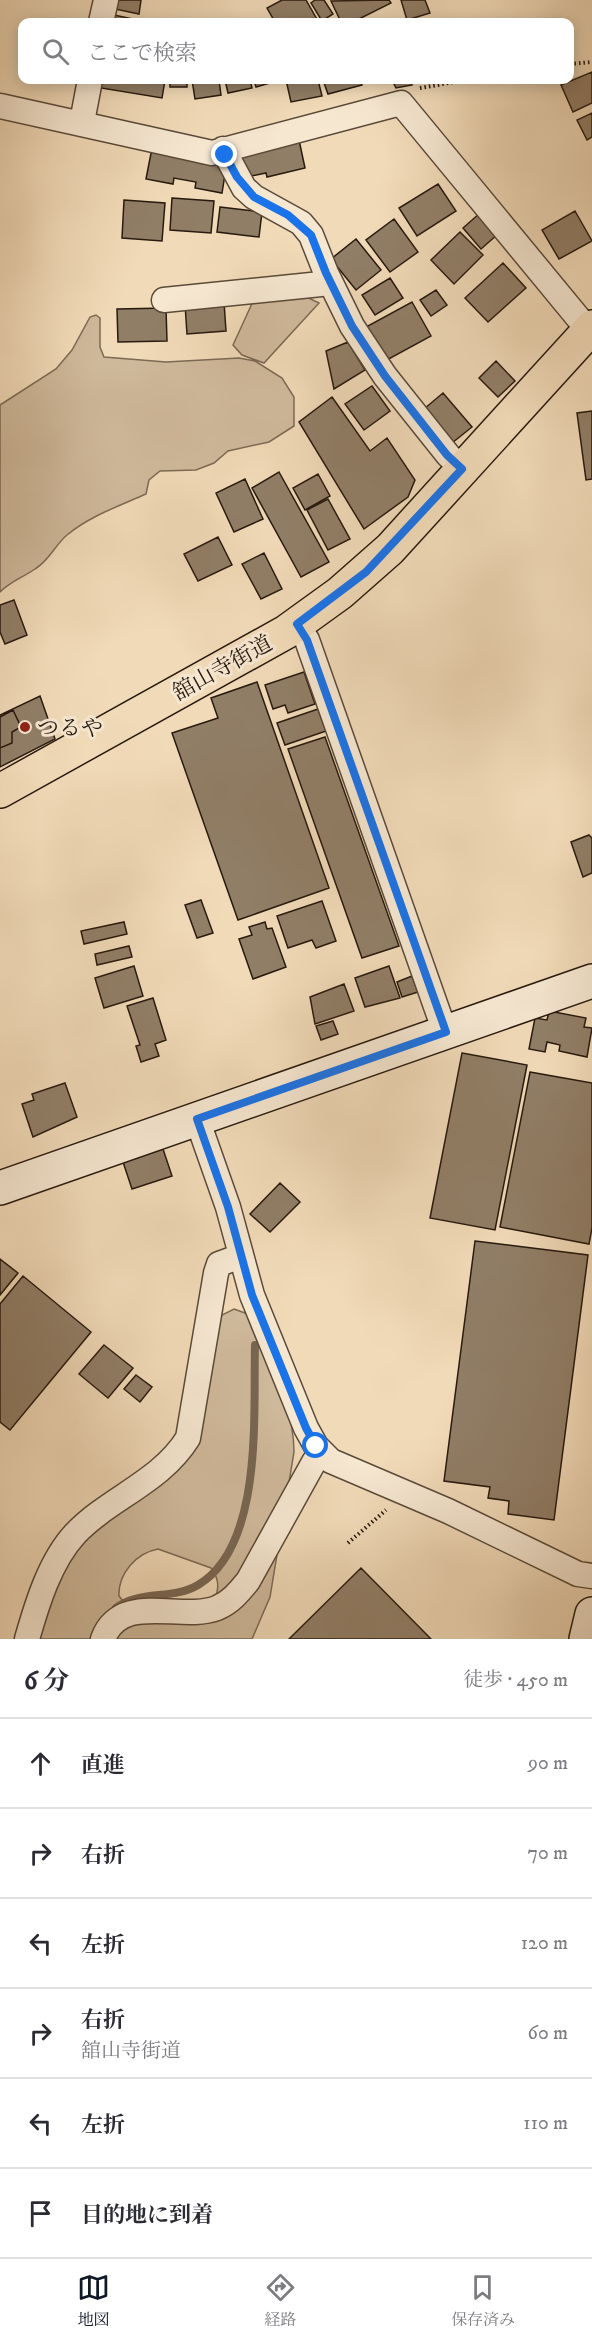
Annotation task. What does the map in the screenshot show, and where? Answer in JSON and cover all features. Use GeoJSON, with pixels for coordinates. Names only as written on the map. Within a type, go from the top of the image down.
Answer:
{"type":"FeatureCollection","features":[{"type":"Feature","properties":{"kind":"main road","name":"舘山寺街道"},"geometry":{"type":"LineString","coordinates":[[0,790],[297,624],[366,572],[590,329]]}},
{"type":"Feature","properties":{"kind":"street"},"geometry":{"type":"LineString","coordinates":[[102,18],[106,0]]}},
{"type":"Feature","properties":{"kind":"street"},"geometry":{"type":"LineString","coordinates":[[82,122],[89,84]]}},
{"type":"Feature","properties":{"kind":"street"},"geometry":{"type":"LineString","coordinates":[[0,106],[82,122],[212,153],[400,103],[578,321],[590,329]]}},
{"type":"Feature","properties":{"kind":"street"},"geometry":{"type":"LineString","coordinates":[[224,149],[244,188],[254,197],[300,223],[311,235],[329,280],[352,326],[374,360],[447,455],[462,469]]}},
{"type":"Feature","properties":{"kind":"street"},"geometry":{"type":"LineString","coordinates":[[164,300],[321,284],[329,280]]}},
{"type":"Feature","properties":{"kind":"street"},"geometry":{"type":"LineString","coordinates":[[297,624],[307,640],[446,1032]]}},
{"type":"Feature","properties":{"kind":"street"},"geometry":{"type":"LineString","coordinates":[[0,1188],[592,981]]}},
{"type":"Feature","properties":{"kind":"street"},"geometry":{"type":"LineString","coordinates":[[197,1119],[228,1207],[252,1295],[306,1428],[322,1453],[350,1470],[398,1489],[578,1574],[592,1576]]}},
{"type":"Feature","properties":{"kind":"street"},"geometry":{"type":"LineString","coordinates":[[27,1639],[52,1570],[74,1534],[163,1468],[177,1455],[188,1438],[216,1273],[219,1264],[241,1256]]}},
{"type":"Feature","properties":{"kind":"street"},"geometry":{"type":"LineString","coordinates":[[103,1639],[107,1628],[119,1617],[136,1611],[216,1608],[235,1598],[248,1581],[314,1462],[322,1453]]}},
{"type":"Feature","properties":{"kind":"street"},"geometry":{"type":"LineString","coordinates":[[586,1639],[592,1614]]}},
{"type":"Feature","properties":{"kind":"path"},"geometry":{"type":"LineString","coordinates":[[574,64],[592,62]]}},
{"type":"Feature","properties":{"kind":"path"},"geometry":{"type":"LineString","coordinates":[[400,103],[405,91],[444,84]]}},
{"type":"Feature","properties":{"kind":"path"},"geometry":{"type":"LineString","coordinates":[[348,1543],[391,1506],[398,1489]]}},
{"type":"Feature","properties":{"kind":"shaded area"},"geometry":{"type":"Polygon","coordinates":[[[296,292],[319,303],[264,363],[242,355],[233,345],[255,297],[296,292]]]}},
{"type":"Feature","properties":{"kind":"shaded area"},"geometry":{"type":"Polygon","coordinates":[[[96,315],[100,318],[100,347],[104,357],[166,362],[239,358],[255,361],[282,378],[294,397],[294,426],[269,442],[228,451],[214,463],[196,470],[160,471],[149,480],[146,494],[76,528],[63,539],[40,566],[0,592],[0,405],[56,369],[72,350],[90,317],[96,315]]]}},
{"type":"Feature","properties":{"kind":"shaded area"},"geometry":{"type":"Polygon","coordinates":[[[234,1309],[245,1313],[254,1323],[286,1402],[293,1435],[294,1452],[270,1597],[252,1639],[37,1639],[60,1574],[81,1540],[169,1475],[216,1327],[222,1315],[234,1309]],[[158,1549],[150,1551],[136,1560],[125,1573],[119,1588],[119,1596],[123,1601],[194,1602],[215,1598],[218,1582],[211,1568],[158,1549]]]}},
{"type":"Feature","properties":{"kind":"building"},"geometry":{"type":"Polygon","coordinates":[[[117,0],[141,0],[139,14],[115,9],[117,0]]]}},
{"type":"Feature","properties":{"kind":"building"},"geometry":{"type":"Polygon","coordinates":[[[282,0],[306,0],[316,18],[273,18],[267,8],[282,0]]]}},
{"type":"Feature","properties":{"kind":"building"},"geometry":{"type":"Polygon","coordinates":[[[315,0],[324,0],[333,14],[327,18],[320,18],[311,3],[315,0]]]}},
{"type":"Feature","properties":{"kind":"building"},"geometry":{"type":"Polygon","coordinates":[[[389,0],[391,3],[361,18],[339,18],[331,1],[389,0]]]}},
{"type":"Feature","properties":{"kind":"building"},"geometry":{"type":"Polygon","coordinates":[[[401,0],[425,0],[430,13],[406,18],[401,0]]]}},
{"type":"Feature","properties":{"kind":"building"},"geometry":{"type":"Polygon","coordinates":[[[592,72],[592,103],[573,112],[561,85],[574,84],[574,80],[592,72]]]}},
{"type":"Feature","properties":{"kind":"building"},"geometry":{"type":"Polygon","coordinates":[[[102,84],[164,84],[162,98],[101,88],[102,84]]]}},
{"type":"Feature","properties":{"kind":"building"},"geometry":{"type":"Polygon","coordinates":[[[170,84],[187,84],[187,87],[170,87],[170,84]]]}},
{"type":"Feature","properties":{"kind":"building"},"geometry":{"type":"Polygon","coordinates":[[[193,84],[220,84],[221,95],[195,99],[193,84]]]}},
{"type":"Feature","properties":{"kind":"building"},"geometry":{"type":"Polygon","coordinates":[[[226,84],[251,84],[252,88],[228,93],[226,84]]]}},
{"type":"Feature","properties":{"kind":"building"},"geometry":{"type":"Polygon","coordinates":[[[287,84],[319,84],[322,96],[291,102],[287,84]]]}},
{"type":"Feature","properties":{"kind":"building"},"geometry":{"type":"Polygon","coordinates":[[[324,84],[362,85],[328,94],[324,84]]]}},
{"type":"Feature","properties":{"kind":"building"},"geometry":{"type":"Polygon","coordinates":[[[394,84],[412,84],[412,85],[396,88],[394,84]]]}},
{"type":"Feature","properties":{"kind":"building"},"geometry":{"type":"Polygon","coordinates":[[[592,113],[592,137],[587,140],[577,120],[592,113]]]}},
{"type":"Feature","properties":{"kind":"building"},"geometry":{"type":"Polygon","coordinates":[[[299,140],[305,168],[267,177],[266,173],[246,177],[241,153],[299,140]]]}},
{"type":"Feature","properties":{"kind":"building"},"geometry":{"type":"Polygon","coordinates":[[[152,148],[218,160],[225,174],[222,193],[195,188],[196,182],[174,178],[173,184],[146,179],[152,148]]]}},
{"type":"Feature","properties":{"kind":"building"},"geometry":{"type":"Polygon","coordinates":[[[438,184],[456,211],[417,236],[399,208],[438,184]]]}},
{"type":"Feature","properties":{"kind":"building"},"geometry":{"type":"Polygon","coordinates":[[[172,198],[214,201],[211,233],[170,230],[172,198]]]}},
{"type":"Feature","properties":{"kind":"building"},"geometry":{"type":"Polygon","coordinates":[[[124,200],[165,203],[162,241],[122,238],[124,200]]]}},
{"type":"Feature","properties":{"kind":"building"},"geometry":{"type":"Polygon","coordinates":[[[220,207],[262,212],[259,237],[217,232],[220,207]]]}},
{"type":"Feature","properties":{"kind":"building"},"geometry":{"type":"Polygon","coordinates":[[[575,211],[592,241],[559,259],[542,230],[575,211]]]}},
{"type":"Feature","properties":{"kind":"building"},"geometry":{"type":"Polygon","coordinates":[[[480,213],[498,234],[481,249],[463,228],[480,213]]]}},
{"type":"Feature","properties":{"kind":"building"},"geometry":{"type":"Polygon","coordinates":[[[394,219],[418,252],[390,272],[366,240],[394,219]]]}},
{"type":"Feature","properties":{"kind":"building"},"geometry":{"type":"Polygon","coordinates":[[[460,232],[483,255],[454,284],[431,260],[460,232]]]}},
{"type":"Feature","properties":{"kind":"building"},"geometry":{"type":"Polygon","coordinates":[[[356,239],[381,270],[356,290],[331,259],[356,239]]]}},
{"type":"Feature","properties":{"kind":"building"},"geometry":{"type":"Polygon","coordinates":[[[503,263],[526,288],[488,322],[465,298],[503,263]]]}},
{"type":"Feature","properties":{"kind":"building"},"geometry":{"type":"Polygon","coordinates":[[[390,278],[403,298],[375,315],[362,295],[390,278]]]}},
{"type":"Feature","properties":{"kind":"building"},"geometry":{"type":"Polygon","coordinates":[[[436,290],[447,305],[431,316],[420,300],[436,290]]]}},
{"type":"Feature","properties":{"kind":"building"},"geometry":{"type":"Polygon","coordinates":[[[224,302],[226,331],[187,334],[185,304],[224,302]]]}},
{"type":"Feature","properties":{"kind":"building"},"geometry":{"type":"Polygon","coordinates":[[[412,302],[431,336],[385,361],[366,327],[412,302]]]}},
{"type":"Feature","properties":{"kind":"building"},"geometry":{"type":"Polygon","coordinates":[[[166,308],[167,341],[118,342],[117,309],[166,308]]]}},
{"type":"Feature","properties":{"kind":"building"},"geometry":{"type":"Polygon","coordinates":[[[348,342],[365,370],[334,389],[326,351],[348,342]]]}},
{"type":"Feature","properties":{"kind":"building"},"geometry":{"type":"Polygon","coordinates":[[[496,361],[515,381],[498,397],[479,378],[496,361]]]}},
{"type":"Feature","properties":{"kind":"building"},"geometry":{"type":"Polygon","coordinates":[[[372,386],[390,411],[364,430],[345,404],[372,386]]]}},
{"type":"Feature","properties":{"kind":"building"},"geometry":{"type":"Polygon","coordinates":[[[443,393],[472,427],[452,443],[424,409],[443,393]]]}},
{"type":"Feature","properties":{"kind":"building"},"geometry":{"type":"Polygon","coordinates":[[[332,397],[370,451],[387,438],[415,480],[408,497],[364,529],[299,422],[332,397]]]}},
{"type":"Feature","properties":{"kind":"building"},"geometry":{"type":"Polygon","coordinates":[[[592,411],[592,479],[586,480],[577,413],[592,411]]]}},
{"type":"Feature","properties":{"kind":"building"},"geometry":{"type":"Polygon","coordinates":[[[279,472],[329,562],[301,577],[252,488],[279,472]]]}},
{"type":"Feature","properties":{"kind":"building"},"geometry":{"type":"Polygon","coordinates":[[[318,474],[330,496],[305,510],[293,488],[318,474]]]}},
{"type":"Feature","properties":{"kind":"building"},"geometry":{"type":"Polygon","coordinates":[[[245,479],[263,519],[234,532],[216,493],[245,479]]]}},
{"type":"Feature","properties":{"kind":"building"},"geometry":{"type":"Polygon","coordinates":[[[328,499],[350,539],[328,550],[307,510],[328,499]]]}},
{"type":"Feature","properties":{"kind":"building"},"geometry":{"type":"Polygon","coordinates":[[[218,537],[232,565],[198,581],[184,554],[218,537]]]}},
{"type":"Feature","properties":{"kind":"building"},"geometry":{"type":"Polygon","coordinates":[[[264,553],[282,589],[261,599],[242,564],[264,553]]]}},
{"type":"Feature","properties":{"kind":"building"},"geometry":{"type":"Polygon","coordinates":[[[14,600],[27,635],[5,644],[0,632],[0,605],[14,600]]]}},
{"type":"Feature","properties":{"kind":"building"},"geometry":{"type":"Polygon","coordinates":[[[304,672],[315,704],[288,713],[285,705],[273,709],[265,685],[304,672]]]}},
{"type":"Feature","properties":{"kind":"building"},"geometry":{"type":"Polygon","coordinates":[[[257,682],[329,888],[238,920],[172,733],[218,718],[211,698],[257,682]]]}},
{"type":"Feature","properties":{"kind":"building","name":"つるや"},"geometry":{"type":"Polygon","coordinates":[[[40,696],[55,739],[0,767],[0,715],[40,696]]]}},
{"type":"Feature","properties":{"kind":"building"},"geometry":{"type":"Polygon","coordinates":[[[318,709],[326,731],[285,745],[277,723],[318,709]]]}},
{"type":"Feature","properties":{"kind":"building"},"geometry":{"type":"Polygon","coordinates":[[[13,710],[21,727],[12,732],[12,743],[0,748],[0,717],[13,710]]]}},
{"type":"Feature","properties":{"kind":"building"},"geometry":{"type":"Polygon","coordinates":[[[325,737],[399,946],[362,958],[288,749],[325,737]]]}},
{"type":"Feature","properties":{"kind":"building"},"geometry":{"type":"Polygon","coordinates":[[[589,835],[592,838],[592,873],[583,877],[571,842],[589,835]]]}},
{"type":"Feature","properties":{"kind":"building"},"geometry":{"type":"Polygon","coordinates":[[[201,900],[213,933],[197,938],[185,905],[201,900]]]}},
{"type":"Feature","properties":{"kind":"building"},"geometry":{"type":"Polygon","coordinates":[[[322,901],[336,941],[316,948],[312,940],[288,948],[277,916],[322,901]]]}},
{"type":"Feature","properties":{"kind":"building"},"geometry":{"type":"Polygon","coordinates":[[[124,922],[127,934],[84,944],[81,931],[124,922]]]}},
{"type":"Feature","properties":{"kind":"building"},"geometry":{"type":"Polygon","coordinates":[[[265,922],[267,929],[272,928],[286,967],[253,979],[239,939],[252,935],[249,927],[265,922]]]}},
{"type":"Feature","properties":{"kind":"building"},"geometry":{"type":"Polygon","coordinates":[[[129,946],[132,957],[97,965],[95,954],[129,946]]]}},
{"type":"Feature","properties":{"kind":"building"},"geometry":{"type":"Polygon","coordinates":[[[134,966],[143,996],[104,1008],[95,978],[134,966]]]}},
{"type":"Feature","properties":{"kind":"building"},"geometry":{"type":"Polygon","coordinates":[[[389,966],[400,998],[365,1007],[355,978],[389,966]]]}},
{"type":"Feature","properties":{"kind":"building"},"geometry":{"type":"Polygon","coordinates":[[[412,976],[418,992],[402,997],[397,982],[412,976]]]}},
{"type":"Feature","properties":{"kind":"building"},"geometry":{"type":"Polygon","coordinates":[[[344,984],[354,1011],[315,1024],[310,997],[344,984]]]}},
{"type":"Feature","properties":{"kind":"building"},"geometry":{"type":"Polygon","coordinates":[[[153,998],[166,1040],[155,1044],[159,1056],[141,1062],[136,1046],[140,1045],[127,1006],[153,998]]]}},
{"type":"Feature","properties":{"kind":"building"},"geometry":{"type":"Polygon","coordinates":[[[549,1011],[586,1018],[584,1027],[592,1028],[587,1057],[559,1051],[560,1045],[547,1042],[545,1052],[529,1049],[535,1018],[547,1020],[549,1011]]]}},
{"type":"Feature","properties":{"kind":"building"},"geometry":{"type":"Polygon","coordinates":[[[333,1021],[338,1034],[321,1040],[316,1026],[333,1021]]]}},
{"type":"Feature","properties":{"kind":"building"},"geometry":{"type":"Polygon","coordinates":[[[462,1053],[527,1065],[495,1230],[430,1218],[462,1053]]]}},
{"type":"Feature","properties":{"kind":"building"},"geometry":{"type":"Polygon","coordinates":[[[530,1072],[592,1083],[592,1228],[589,1244],[500,1227],[530,1072]]]}},
{"type":"Feature","properties":{"kind":"building"},"geometry":{"type":"Polygon","coordinates":[[[65,1083],[77,1117],[33,1137],[22,1104],[34,1100],[32,1094],[65,1083]]]}},
{"type":"Feature","properties":{"kind":"building"},"geometry":{"type":"Polygon","coordinates":[[[163,1149],[172,1176],[132,1189],[123,1162],[163,1149]]]}},
{"type":"Feature","properties":{"kind":"building"},"geometry":{"type":"Polygon","coordinates":[[[280,1183],[300,1202],[270,1232],[250,1214],[280,1183]]]}},
{"type":"Feature","properties":{"kind":"building"},"geometry":{"type":"Polygon","coordinates":[[[475,1241],[588,1255],[554,1520],[508,1514],[509,1501],[488,1498],[490,1487],[444,1481],[475,1241]]]}},
{"type":"Feature","properties":{"kind":"building"},"geometry":{"type":"Polygon","coordinates":[[[0,1259],[18,1273],[0,1295],[0,1259]]]}},
{"type":"Feature","properties":{"kind":"building"},"geometry":{"type":"Polygon","coordinates":[[[23,1276],[91,1332],[10,1430],[0,1422],[0,1304],[23,1276]]]}},
{"type":"Feature","properties":{"kind":"building"},"geometry":{"type":"Polygon","coordinates":[[[104,1345],[133,1368],[108,1398],[79,1374],[104,1345]]]}},
{"type":"Feature","properties":{"kind":"building"},"geometry":{"type":"Polygon","coordinates":[[[136,1375],[152,1387],[140,1402],[124,1389],[136,1375]]]}},
{"type":"Feature","properties":{"kind":"building"},"geometry":{"type":"Polygon","coordinates":[[[361,1568],[431,1639],[289,1639],[361,1568]]]}},
{"type":"Feature","properties":{"kind":"waterway"},"geometry":{"type":"LineString","coordinates":[[116,1608],[135,1599],[188,1590],[198,1585],[219,1566],[234,1541],[245,1510],[250,1476],[255,1406],[255,1345]]}},
{"type":"Feature","properties":{"kind":"place","name":"つるや"},"geometry":{"type":"Point","coordinates":[25,727]}},
{"type":"Feature","properties":{"kind":"route"},"geometry":{"type":"LineString","coordinates":[[225,155],[244,188],[254,197],[300,223],[311,235],[338,300],[368,352],[447,455],[462,469],[390,549],[366,572],[297,624],[307,640],[446,1032],[197,1119],[228,1207],[252,1295],[306,1428],[316,1446]]}}]}
